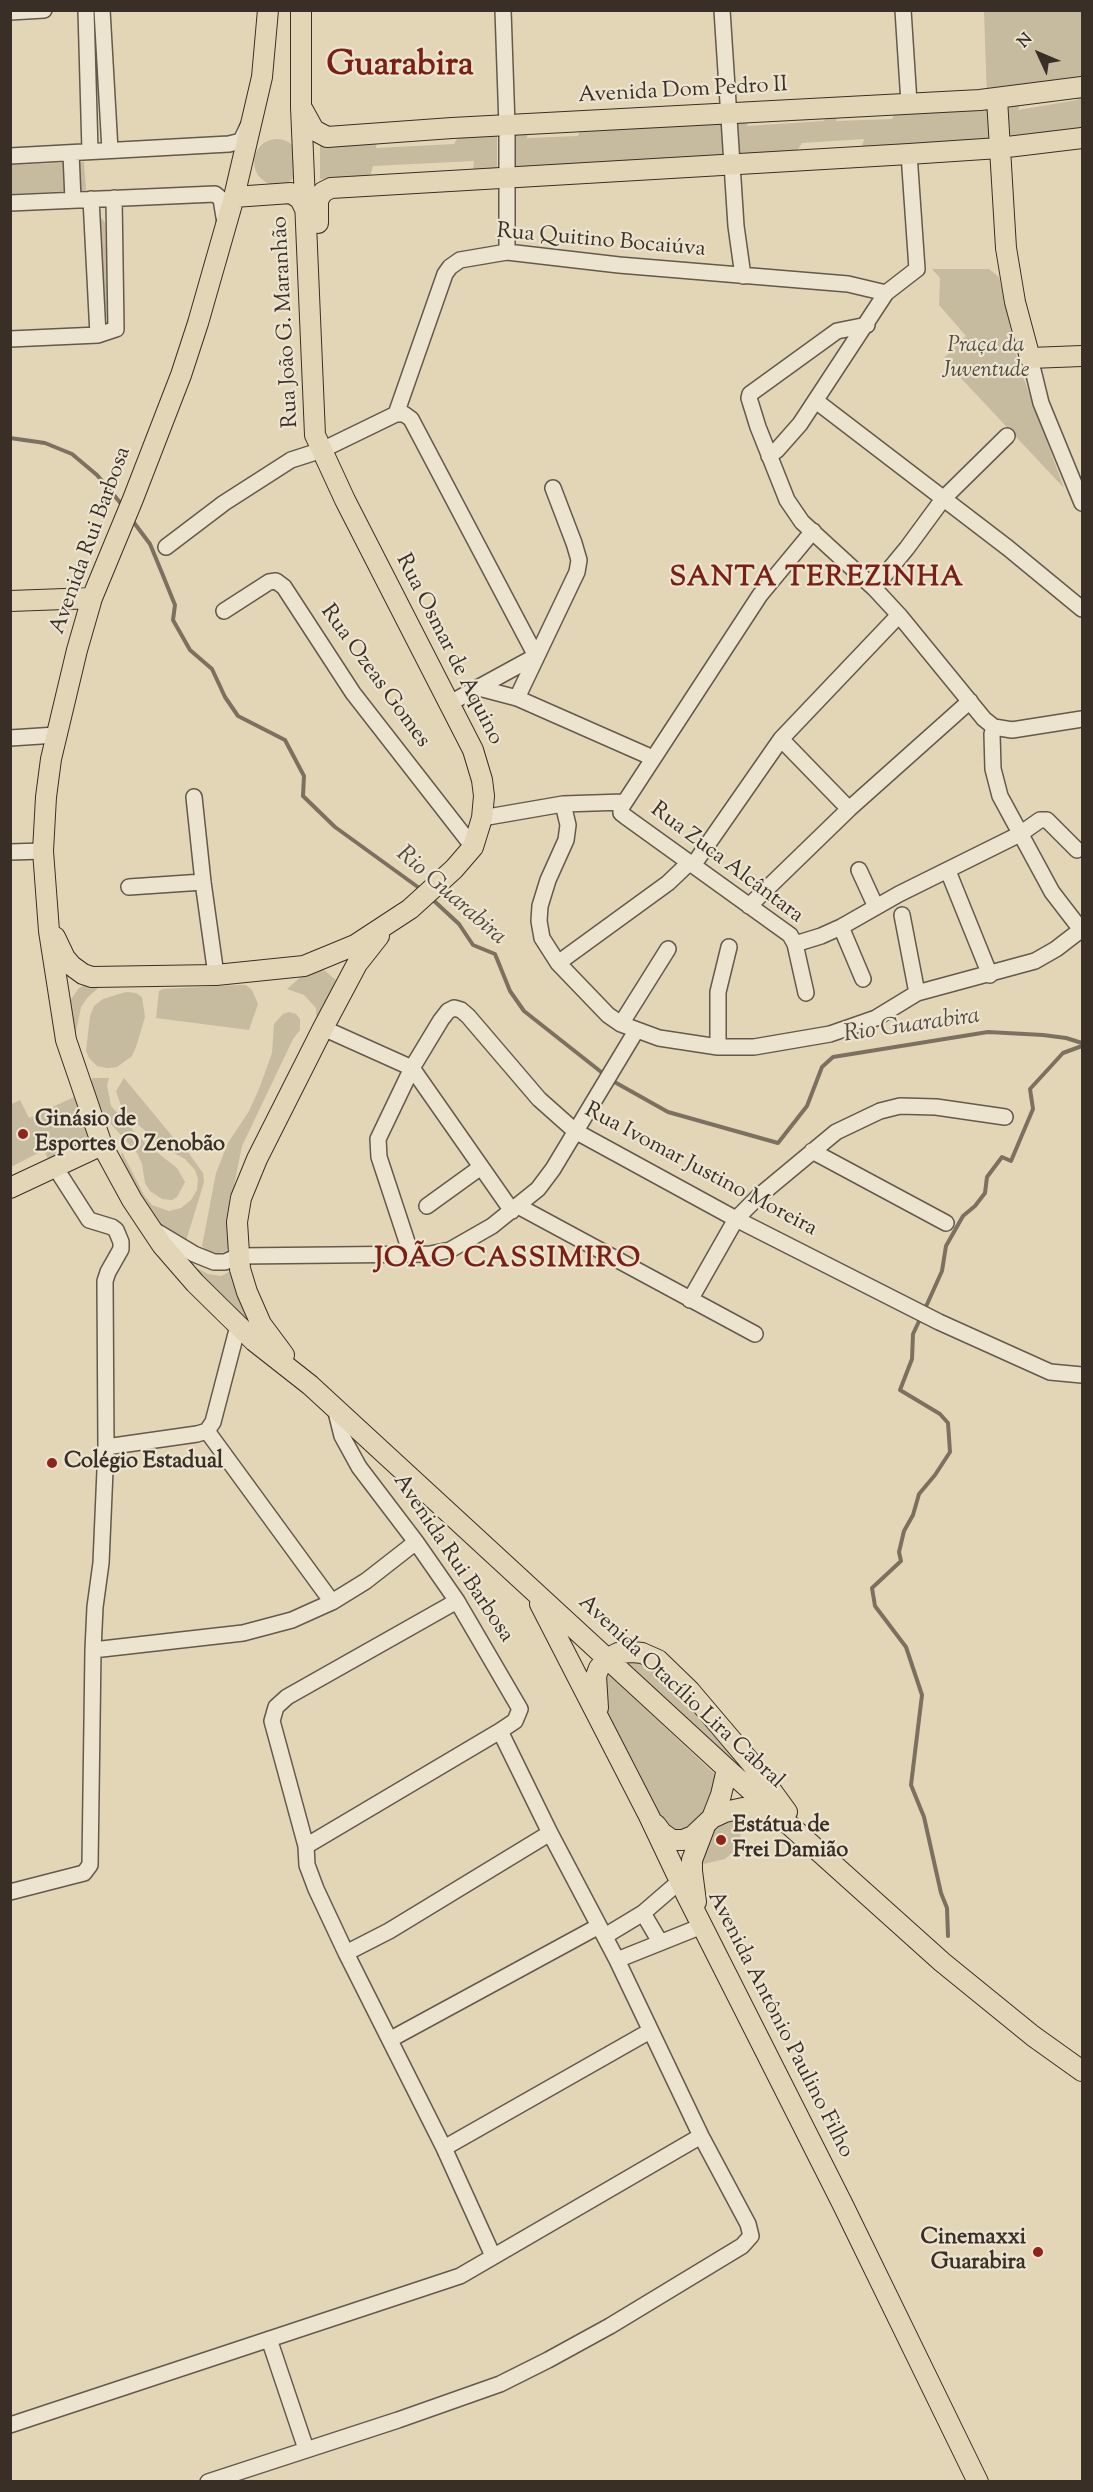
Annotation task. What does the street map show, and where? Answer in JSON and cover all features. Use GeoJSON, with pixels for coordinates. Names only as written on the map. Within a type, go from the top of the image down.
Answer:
{"type":"FeatureCollection","features":[{"type":"Feature","properties":{"kind":"main road","name":"Avenida Rui Barbosa"},"geometry":{"type":"LineString","coordinates":[[238,1326],[162,1245],[132,1200],[102,1145],[66,1040],[60,1011],[48,920],[43,851],[46,797],[56,735],[92,598],[122,528],[184,365],[234,197],[262,77],[268,10]]}},
{"type":"Feature","properties":{"kind":"main road","name":"Rua João G. Maranhão"},"geometry":{"type":"LineString","coordinates":[[301,10],[301,107],[315,435],[321,450]]}},
{"type":"Feature","properties":{"kind":"main road","name":"Avenida Dom Pedro II"},"geometry":{"type":"LineString","coordinates":[[301,107],[314,130],[327,137],[997,99],[1083,87]]}},
{"type":"Feature","properties":{"kind":"main road"},"geometry":{"type":"LineString","coordinates":[[997,99],[1006,248],[1015,302],[1030,358],[1083,356]]}},
{"type":"Feature","properties":{"kind":"main road"},"geometry":{"type":"LineString","coordinates":[[506,177],[999,148],[1083,138]]}},
{"type":"Feature","properties":{"kind":"main road","name":"Rua João G. Maranhão"},"geometry":{"type":"LineString","coordinates":[[321,450],[327,435],[317,205],[321,195],[331,188],[506,177]]}},
{"type":"Feature","properties":{"kind":"main road"},"geometry":{"type":"LineString","coordinates":[[234,197],[291,194],[300,199],[306,211]]}},
{"type":"Feature","properties":{"kind":"main road","name":"Rua Osmar de Aquino"},"geometry":{"type":"LineString","coordinates":[[48,920],[64,957],[83,974],[92,976],[216,975],[304,966],[355,945],[403,914],[436,887],[472,847],[482,818],[484,796],[479,766],[321,450]]}},
{"type":"Feature","properties":{"kind":"main road"},"geometry":{"type":"LineString","coordinates":[[10,602],[92,598]]}},
{"type":"Feature","properties":{"kind":"main road","name":"Rua Osmar de Aquino"},"geometry":{"type":"LineString","coordinates":[[238,1256],[237,1222],[241,1198],[257,1159],[347,981],[367,951],[403,914]]}},
{"type":"Feature","properties":{"kind":"main road"},"geometry":{"type":"LineString","coordinates":[[329,957],[347,981]]}},
{"type":"Feature","properties":{"kind":"main road"},"geometry":{"type":"LineString","coordinates":[[10,1188],[102,1145]]}},
{"type":"Feature","properties":{"kind":"main road","name":"Avenida Otacílio Lira Cabral"},"geometry":{"type":"LineString","coordinates":[[238,1256],[247,1292],[261,1324],[275,1346],[310,1385]]}},
{"type":"Feature","properties":{"kind":"main road","name":"Avenida Otacílio Lira Cabral"},"geometry":{"type":"LineString","coordinates":[[238,1326],[310,1385],[809,1844],[942,1962],[1033,2036],[1083,2071]]}},
{"type":"Feature","properties":{"kind":"main road","name":"Avenida Antônio Paulino Filho"},"geometry":{"type":"LineString","coordinates":[[533,1592],[649,1816],[978,2481]]}},
{"type":"Feature","properties":{"kind":"main road"},"geometry":{"type":"LineString","coordinates":[[600,1719],[596,1676],[599,1668],[608,1658],[618,1653],[642,1653],[658,1660],[752,1764],[809,1844]]}},
{"type":"Feature","properties":{"kind":"main road"},"geometry":{"type":"LineString","coordinates":[[700,1921],[692,1871],[695,1850],[721,1795],[727,1769]]}},
{"type":"Feature","properties":{"kind":"main road"},"geometry":{"type":"LineString","coordinates":[[649,1816],[662,1833],[677,1841],[693,1836],[709,1821],[731,1810],[743,1808],[755,1810],[809,1844]]}},
{"type":"Feature","properties":{"kind":"street"},"geometry":{"type":"LineString","coordinates":[[10,12],[44,10]]}},
{"type":"Feature","properties":{"kind":"street"},"geometry":{"type":"LineString","coordinates":[[86,10],[90,151]]}},
{"type":"Feature","properties":{"kind":"street"},"geometry":{"type":"LineString","coordinates":[[102,10],[110,150]]}},
{"type":"Feature","properties":{"kind":"street"},"geometry":{"type":"LineString","coordinates":[[503,10],[507,126],[507,252]]}},
{"type":"Feature","properties":{"kind":"street"},"geometry":{"type":"LineString","coordinates":[[722,10],[736,226],[742,276]]}},
{"type":"Feature","properties":{"kind":"street"},"geometry":{"type":"LineString","coordinates":[[903,10],[909,103]]}},
{"type":"Feature","properties":{"kind":"street"},"geometry":{"type":"LineString","coordinates":[[10,156],[229,144],[241,141],[255,106]]}},
{"type":"Feature","properties":{"kind":"street"},"geometry":{"type":"LineString","coordinates":[[71,153],[73,200]]}},
{"type":"Feature","properties":{"kind":"street"},"geometry":{"type":"LineString","coordinates":[[769,456],[784,443],[816,401],[886,293],[917,269],[909,154]]}},
{"type":"Feature","properties":{"kind":"street"},"geometry":{"type":"LineString","coordinates":[[10,203],[215,194],[221,199],[225,225]]}},
{"type":"Feature","properties":{"kind":"street"},"geometry":{"type":"LineString","coordinates":[[10,339],[98,335],[115,331],[117,328],[114,198]]}},
{"type":"Feature","properties":{"kind":"street"},"geometry":{"type":"LineString","coordinates":[[91,199],[98,335]]}},
{"type":"Feature","properties":{"kind":"street","name":"Rua Quitino Bocaiúva"},"geometry":{"type":"LineString","coordinates":[[396,414],[445,274],[460,260],[507,252],[742,276],[848,284],[886,293]]}},
{"type":"Feature","properties":{"kind":"street"},"geometry":{"type":"LineString","coordinates":[[867,325],[837,331],[750,394],[749,401],[787,500],[802,522],[874,588],[899,615],[994,727],[1012,730],[1083,719]]}},
{"type":"Feature","properties":{"kind":"street"},"geometry":{"type":"LineString","coordinates":[[1030,358],[1041,403],[1083,503]]}},
{"type":"Feature","properties":{"kind":"street"},"geometry":{"type":"LineString","coordinates":[[816,401],[1083,609]]}},
{"type":"Feature","properties":{"kind":"street"},"geometry":{"type":"LineString","coordinates":[[166,547],[224,503],[291,460],[321,450],[396,414],[404,414],[411,419],[536,656]]}},
{"type":"Feature","properties":{"kind":"street"},"geometry":{"type":"LineString","coordinates":[[874,588],[907,549],[943,499],[1007,436]]}},
{"type":"Feature","properties":{"kind":"street"},"geometry":{"type":"LineString","coordinates":[[517,698],[577,572],[579,560],[553,489]]}},
{"type":"Feature","properties":{"kind":"street"},"geometry":{"type":"LineString","coordinates":[[622,805],[760,595],[813,531]]}},
{"type":"Feature","properties":{"kind":"street","name":"Rua Ozeas Gomes"},"geometry":{"type":"LineString","coordinates":[[224,611],[269,582],[276,581],[284,587],[353,693],[472,847]]}},
{"type":"Feature","properties":{"kind":"street"},"geometry":{"type":"LineString","coordinates":[[558,963],[633,910],[692,863],[781,739],[899,615]]}},
{"type":"Feature","properties":{"kind":"street"},"geometry":{"type":"LineString","coordinates":[[450,704],[536,656]]}},
{"type":"Feature","properties":{"kind":"street"},"geometry":{"type":"LineString","coordinates":[[479,688],[517,698],[653,758]]}},
{"type":"Feature","properties":{"kind":"street"},"geometry":{"type":"LineString","coordinates":[[750,906],[849,809],[970,701]]}},
{"type":"Feature","properties":{"kind":"street"},"geometry":{"type":"LineString","coordinates":[[563,804],[568,825],[566,840],[548,880],[540,906],[539,921],[542,938],[558,963],[591,999],[621,1024],[636,1031],[659,1038],[718,1047],[754,1047],[830,1034],[876,1018],[917,993],[1035,961],[1082,930],[1052,892],[1000,796],[993,769],[992,734],[994,727]]}},
{"type":"Feature","properties":{"kind":"street"},"geometry":{"type":"LineString","coordinates":[[10,738],[56,735]]}},
{"type":"Feature","properties":{"kind":"street"},"geometry":{"type":"LineString","coordinates":[[781,739],[849,809]]}},
{"type":"Feature","properties":{"kind":"street"},"geometry":{"type":"LineString","coordinates":[[194,798],[202,882],[216,975]]}},
{"type":"Feature","properties":{"kind":"street","name":"Rua Zuca Alcântara"},"geometry":{"type":"LineString","coordinates":[[482,818],[563,804],[622,805],[621,813],[626,818],[782,928],[795,944],[806,993]]}},
{"type":"Feature","properties":{"kind":"street"},"geometry":{"type":"LineString","coordinates":[[795,944],[841,927],[1020,834],[1040,820],[1047,820],[1077,850]]}},
{"type":"Feature","properties":{"kind":"street"},"geometry":{"type":"LineString","coordinates":[[10,852],[43,851]]}},
{"type":"Feature","properties":{"kind":"street"},"geometry":{"type":"LineString","coordinates":[[859,870],[876,907]]}},
{"type":"Feature","properties":{"kind":"street"},"geometry":{"type":"LineString","coordinates":[[948,871],[990,975]]}},
{"type":"Feature","properties":{"kind":"street"},"geometry":{"type":"LineString","coordinates":[[129,887],[202,882]]}},
{"type":"Feature","properties":{"kind":"street"},"geometry":{"type":"LineString","coordinates":[[902,915],[917,993]]}},
{"type":"Feature","properties":{"kind":"street"},"geometry":{"type":"LineString","coordinates":[[841,927],[863,980]]}},
{"type":"Feature","properties":{"kind":"street"},"geometry":{"type":"LineString","coordinates":[[718,1047],[718,992],[729,947]]}},
{"type":"Feature","properties":{"kind":"street"},"geometry":{"type":"LineString","coordinates":[[621,1024],[668,949]]}},
{"type":"Feature","properties":{"kind":"street","name":"Rua Ivomar Justino Moreira"},"geometry":{"type":"LineString","coordinates":[[412,1068],[448,1011],[454,1008],[468,1016],[539,1099],[574,1131],[736,1219],[939,1322],[1083,1386]]}},
{"type":"Feature","properties":{"kind":"street"},"geometry":{"type":"LineString","coordinates":[[323,1028],[412,1068],[481,1167],[515,1208],[755,1334]]}},
{"type":"Feature","properties":{"kind":"street"},"geometry":{"type":"LineString","coordinates":[[152,1228],[194,1254],[214,1262],[225,1262],[238,1256],[411,1254],[450,1250],[492,1226],[538,1190],[636,1031]]}},
{"type":"Feature","properties":{"kind":"street"},"geometry":{"type":"LineString","coordinates":[[411,1254],[377,1148],[380,1131],[412,1068]]}},
{"type":"Feature","properties":{"kind":"street"},"geometry":{"type":"LineString","coordinates":[[690,1300],[736,1219],[759,1196],[836,1132],[880,1111],[900,1106],[936,1107],[1005,1117]]}},
{"type":"Feature","properties":{"kind":"street"},"geometry":{"type":"LineString","coordinates":[[812,1151],[946,1223]]}},
{"type":"Feature","properties":{"kind":"street"},"geometry":{"type":"LineString","coordinates":[[10,1892],[84,1873],[88,1870],[93,1650],[95,1607],[101,1563],[106,1446],[105,1281],[121,1249],[121,1242],[116,1230],[112,1227],[89,1220],[55,1167]]}},
{"type":"Feature","properties":{"kind":"street"},"geometry":{"type":"LineString","coordinates":[[427,1206],[481,1167]]}},
{"type":"Feature","properties":{"kind":"street"},"geometry":{"type":"LineString","coordinates":[[106,1446],[207,1431],[213,1422],[238,1326]]}},
{"type":"Feature","properties":{"kind":"street"},"geometry":{"type":"LineString","coordinates":[[1050,1372],[1083,1375]]}},
{"type":"Feature","properties":{"kind":"street","name":"Avenida Rui Barbosa"},"geometry":{"type":"LineString","coordinates":[[335,1408],[342,1436],[359,1467],[457,1601],[518,1703],[520,1709],[515,1721],[500,1731]]}},
{"type":"Feature","properties":{"kind":"street"},"geometry":{"type":"LineString","coordinates":[[207,1431],[332,1602]]}},
{"type":"Feature","properties":{"kind":"street"},"geometry":{"type":"LineString","coordinates":[[93,1650],[243,1632],[292,1620],[332,1602],[366,1581],[416,1542]]}},
{"type":"Feature","properties":{"kind":"street"},"geometry":{"type":"LineString","coordinates":[[457,1601],[287,1697],[276,1707],[272,1720],[306,1846],[307,1865],[346,1953],[391,2039],[494,2256]]}},
{"type":"Feature","properties":{"kind":"street"},"geometry":{"type":"LineString","coordinates":[[208,2481],[398,2420],[500,2384],[610,2326],[742,2246],[751,2236],[748,2224],[701,2136],[617,1959],[550,1833],[500,1731],[306,1846]]}},
{"type":"Feature","properties":{"kind":"street"},"geometry":{"type":"LineString","coordinates":[[346,1953],[389,1931],[550,1833]]}},
{"type":"Feature","properties":{"kind":"street"},"geometry":{"type":"LineString","coordinates":[[391,2039],[602,1931],[643,1913],[680,1881]]}},
{"type":"Feature","properties":{"kind":"street"},"geometry":{"type":"LineString","coordinates":[[643,1913],[660,1942]]}},
{"type":"Feature","properties":{"kind":"street"},"geometry":{"type":"LineString","coordinates":[[617,1959],[660,1942],[700,1921]]}},
{"type":"Feature","properties":{"kind":"street"},"geometry":{"type":"LineString","coordinates":[[444,2148],[650,2031]]}},
{"type":"Feature","properties":{"kind":"street"},"geometry":{"type":"LineString","coordinates":[[10,2425],[460,2276],[701,2136]]}},
{"type":"Feature","properties":{"kind":"street"},"geometry":{"type":"LineString","coordinates":[[269,2339],[306,2449]]}},
{"type":"Feature","properties":{"kind":"green space"},"geometry":{"type":"Polygon","coordinates":[[[984,11],[1082,11],[1082,84],[987,98],[984,11]]]}},
{"type":"Feature","properties":{"kind":"green space"},"geometry":{"type":"Polygon","coordinates":[[[1081,92],[1082,132],[1011,142],[1007,103],[1021,102],[1018,110],[1077,100],[1081,92]]]}},
{"type":"Feature","properties":{"kind":"green space"},"geometry":{"type":"Polygon","coordinates":[[[990,104],[992,145],[861,151],[864,139],[802,143],[795,154],[737,157],[735,119],[750,117],[747,126],[824,121],[829,112],[838,113],[836,121],[892,119],[897,109],[990,104]]]}},
{"type":"Feature","properties":{"kind":"green space"},"geometry":{"type":"Polygon","coordinates":[[[723,119],[723,158],[515,168],[515,131],[528,130],[527,138],[578,136],[581,127],[723,119]]]}},
{"type":"Feature","properties":{"kind":"green space"},"geometry":{"type":"Polygon","coordinates":[[[497,133],[497,170],[473,172],[474,161],[373,166],[370,177],[320,179],[320,141],[377,138],[376,148],[454,144],[459,135],[497,133]]]}},
{"type":"Feature","properties":{"kind":"green space"},"geometry":{"type":"Polygon","coordinates":[[[277,139],[293,146],[300,162],[293,178],[277,185],[261,178],[254,162],[261,146],[277,139]]]}},
{"type":"Feature","properties":{"kind":"green space"},"geometry":{"type":"Polygon","coordinates":[[[84,162],[86,190],[11,194],[11,165],[84,162]]]}},
{"type":"Feature","properties":{"kind":"green space"},"geometry":{"type":"Polygon","coordinates":[[[102,218],[105,223],[109,313],[106,318],[99,221],[102,218]]]}},
{"type":"Feature","properties":{"kind":"green space","name":"Praça da Juventude"},"geometry":{"type":"Polygon","coordinates":[[[932,269],[989,269],[999,277],[1018,363],[1064,488],[943,359],[966,336],[939,305],[940,278],[932,269]]]}},
{"type":"Feature","properties":{"kind":"green space"},"geometry":{"type":"Polygon","coordinates":[[[316,968],[324,970],[336,980],[335,989],[317,1023],[316,1008],[304,995],[287,989],[304,974],[316,968]]]}},
{"type":"Feature","properties":{"kind":"green space"},"geometry":{"type":"Polygon","coordinates":[[[105,982],[88,997],[81,1007],[75,1037],[69,1002],[79,988],[87,984],[105,982]]]}},
{"type":"Feature","properties":{"kind":"green space"},"geometry":{"type":"Polygon","coordinates":[[[246,985],[252,990],[258,1004],[249,1030],[156,1018],[159,991],[163,989],[246,985]]]}},
{"type":"Feature","properties":{"kind":"green space"},"geometry":{"type":"Polygon","coordinates":[[[126,992],[136,993],[142,997],[145,1017],[136,1047],[132,1056],[117,1067],[97,1066],[86,1051],[90,1016],[94,1006],[103,999],[126,992]]]}},
{"type":"Feature","properties":{"kind":"green space"},"geometry":{"type":"Polygon","coordinates":[[[289,1012],[296,1014],[300,1019],[300,1030],[293,1039],[242,1146],[229,1211],[227,1236],[229,1246],[226,1251],[212,1255],[202,1246],[216,1173],[228,1143],[249,1111],[259,1089],[272,1053],[274,1024],[283,1014],[289,1012]]]}},
{"type":"Feature","properties":{"kind":"green space"},"geometry":{"type":"Polygon","coordinates":[[[92,1078],[109,1078],[107,1085],[111,1106],[144,1142],[177,1168],[185,1182],[177,1197],[172,1200],[162,1199],[150,1191],[145,1183],[142,1164],[137,1153],[110,1123],[96,1101],[91,1087],[92,1078]]]}},
{"type":"Feature","properties":{"kind":"green space"},"geometry":{"type":"Polygon","coordinates":[[[124,1078],[182,1148],[188,1152],[203,1173],[204,1182],[186,1241],[161,1229],[131,1185],[121,1155],[122,1152],[144,1195],[152,1205],[169,1211],[181,1208],[191,1200],[197,1190],[198,1179],[195,1170],[185,1159],[163,1147],[132,1119],[120,1103],[116,1091],[124,1078]]]}},
{"type":"Feature","properties":{"kind":"green space"},"geometry":{"type":"Polygon","coordinates":[[[74,1097],[91,1141],[49,1161],[44,1150],[11,1167],[10,1105],[20,1100],[29,1118],[74,1097]]]}},
{"type":"Feature","properties":{"kind":"green space"},"geometry":{"type":"Polygon","coordinates":[[[197,1268],[208,1274],[221,1276],[233,1270],[258,1337],[201,1281],[197,1268]]]}},
{"type":"Feature","properties":{"kind":"green space"},"geometry":{"type":"Polygon","coordinates":[[[643,1661],[666,1675],[756,1783],[621,1662],[643,1661]]]}},
{"type":"Feature","properties":{"kind":"green space"},"geometry":{"type":"Polygon","coordinates":[[[606,1672],[720,1779],[717,1792],[693,1829],[667,1833],[607,1721],[602,1673],[606,1672]]]}},
{"type":"Feature","properties":{"kind":"green space"},"geometry":{"type":"Polygon","coordinates":[[[742,1817],[740,1841],[734,1851],[725,1859],[699,1865],[717,1822],[742,1817]]]}},
{"type":"Feature","properties":{"kind":"waterway","name":"Rio Guarabira"},"geometry":{"type":"LineString","coordinates":[[10,438],[45,443],[72,454],[97,475],[123,506]]}},
{"type":"Feature","properties":{"kind":"waterway","name":"Rio Guarabira"},"geometry":{"type":"LineString","coordinates":[[132,520],[150,544],[162,573],[175,605],[173,620],[190,650],[212,669],[225,697],[238,716],[285,740],[304,776],[303,796],[335,827],[422,890]]}},
{"type":"Feature","properties":{"kind":"waterway","name":"Rio Guarabira"},"geometry":{"type":"LineString","coordinates":[[432,899],[459,924],[473,945],[495,954],[510,991],[524,1011],[605,1075]]}},
{"type":"Feature","properties":{"kind":"waterway","name":"Rio Guarabira"},"geometry":{"type":"LineString","coordinates":[[611,1080],[668,1112],[778,1143],[807,1106],[822,1067],[833,1057],[988,1032],[1043,1035],[1082,1043]]}},
{"type":"Feature","properties":{"kind":"waterway"},"geometry":{"type":"LineString","coordinates":[[924,1311],[942,1271],[946,1246],[963,1216],[985,1193],[987,1177],[1002,1157],[1011,1161],[1033,1109],[1030,1089],[1063,1053],[1082,1046]]}},
{"type":"Feature","properties":{"kind":"waterway"},"geometry":{"type":"LineString","coordinates":[[921,1317],[913,1334],[912,1359],[900,1390],[940,1414],[948,1423],[950,1452],[919,1494],[913,1515],[904,1531],[899,1552],[901,1561],[872,1588],[875,1606],[906,1647],[922,1695],[911,1785],[924,1817],[941,1893],[947,1908],[948,1936]]}},
{"type":"Feature","properties":{"kind":"place","name":"Ginásio de Esportes O Zenobão"},"geometry":{"type":"Point","coordinates":[23,1134]}},
{"type":"Feature","properties":{"kind":"place","name":"Colégio Estadual"},"geometry":{"type":"Point","coordinates":[52,1463]}},
{"type":"Feature","properties":{"kind":"place","name":"Estátua de Frei Damião"},"geometry":{"type":"Point","coordinates":[721,1840]}},
{"type":"Feature","properties":{"kind":"place","name":"Cinemaxxi Guarabira"},"geometry":{"type":"Point","coordinates":[1038,2252]}},
{"type":"Feature","properties":{"kind":"district","name":"Guarabira"},"geometry":{"type":"Point","coordinates":[400,68]}},
{"type":"Feature","properties":{"kind":"district","name":"SANTA TEREZINHA"},"geometry":{"type":"Point","coordinates":[817,580]}},
{"type":"Feature","properties":{"kind":"district","name":"JOÃO CASSIMIRO"},"geometry":{"type":"Point","coordinates":[508,1261]}}]}
